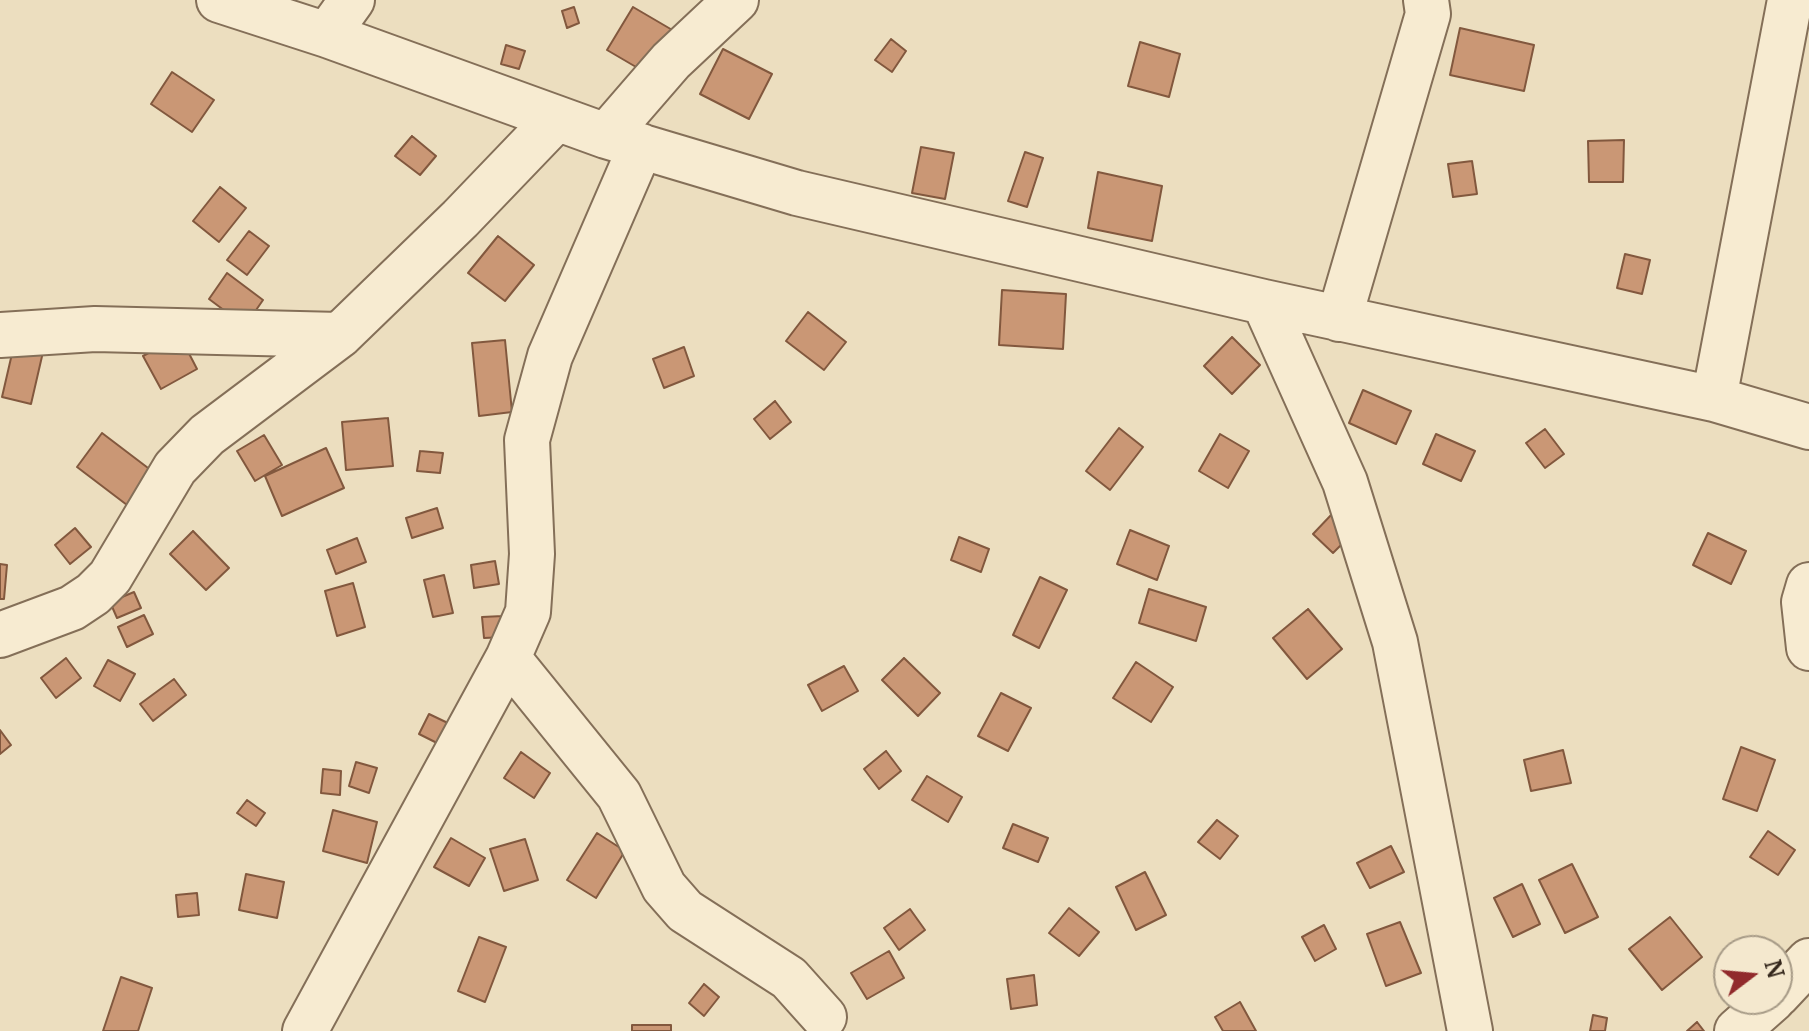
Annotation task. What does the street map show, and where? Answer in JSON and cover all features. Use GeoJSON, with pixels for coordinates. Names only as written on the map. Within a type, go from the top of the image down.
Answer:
{"type":"FeatureCollection","features":[{"type":"Feature","properties":{"kind":"street"},"geometry":{"type":"LineString","coordinates":[[219,0],[327,35],[556,119],[797,193],[1339,319],[1714,399],[1809,427]]}},
{"type":"Feature","properties":{"kind":"street"},"geometry":{"type":"LineString","coordinates":[[327,35],[352,0]]}},
{"type":"Feature","properties":{"kind":"street"},"geometry":{"type":"LineString","coordinates":[[305,1031],[508,658],[528,612],[532,554],[527,440],[550,356],[623,141],[671,61],[736,0]]}},
{"type":"Feature","properties":{"kind":"street"},"geometry":{"type":"LineString","coordinates":[[1339,319],[1428,14],[1426,0]]}},
{"type":"Feature","properties":{"kind":"street"},"geometry":{"type":"LineString","coordinates":[[1714,399],[1790,0]]}},
{"type":"Feature","properties":{"kind":"street"},"geometry":{"type":"LineString","coordinates":[[0,635],[72,608],[93,594],[110,577],[158,495],[185,457],[207,435],[340,335],[460,219],[556,119]]}},
{"type":"Feature","properties":{"kind":"street"},"geometry":{"type":"LineString","coordinates":[[1264,302],[1345,482],[1395,642],[1457,1025]]}},
{"type":"Feature","properties":{"kind":"street"},"geometry":{"type":"LineString","coordinates":[[0,335],[95,329],[340,335]]}},
{"type":"Feature","properties":{"kind":"street"},"geometry":{"type":"LineString","coordinates":[[1809,585],[1804,602],[1809,648]]}},
{"type":"Feature","properties":{"kind":"street"},"geometry":{"type":"LineString","coordinates":[[508,658],[619,795],[664,887],[685,911],[789,978],[824,1017]]}},
{"type":"Feature","properties":{"kind":"street"},"geometry":{"type":"LineString","coordinates":[[1737,1031],[1757,1015]]}},
{"type":"Feature","properties":{"kind":"building"},"geometry":{"type":"Polygon","coordinates":[[[574,7],[579,23],[567,28],[562,11],[574,7]]]}},
{"type":"Feature","properties":{"kind":"building"},"geometry":{"type":"Polygon","coordinates":[[[633,7],[674,31],[648,74],[607,50],[633,7]]]}},
{"type":"Feature","properties":{"kind":"building"},"geometry":{"type":"Polygon","coordinates":[[[1460,28],[1534,45],[1524,91],[1450,75],[1460,28]]]}},
{"type":"Feature","properties":{"kind":"building"},"geometry":{"type":"Polygon","coordinates":[[[891,39],[906,51],[892,72],[875,60],[891,39]]]}},
{"type":"Feature","properties":{"kind":"building"},"geometry":{"type":"Polygon","coordinates":[[[1140,42],[1180,54],[1169,97],[1128,86],[1140,42]]]}},
{"type":"Feature","properties":{"kind":"building"},"geometry":{"type":"Polygon","coordinates":[[[506,45],[525,51],[519,69],[501,64],[506,45]]]}},
{"type":"Feature","properties":{"kind":"building"},"geometry":{"type":"Polygon","coordinates":[[[723,49],[772,74],[749,119],[700,94],[723,49]]]}},
{"type":"Feature","properties":{"kind":"building"},"geometry":{"type":"Polygon","coordinates":[[[172,72],[214,100],[192,132],[151,104],[172,72]]]}},
{"type":"Feature","properties":{"kind":"building"},"geometry":{"type":"Polygon","coordinates":[[[412,136],[436,156],[420,175],[395,156],[412,136]]]}},
{"type":"Feature","properties":{"kind":"building"},"geometry":{"type":"Polygon","coordinates":[[[1624,140],[1623,182],[1589,182],[1588,141],[1624,140]]]}},
{"type":"Feature","properties":{"kind":"building"},"geometry":{"type":"Polygon","coordinates":[[[921,147],[954,153],[945,199],[912,193],[921,147]]]}},
{"type":"Feature","properties":{"kind":"building"},"geometry":{"type":"Polygon","coordinates":[[[1025,152],[1043,158],[1027,207],[1008,201],[1025,152]]]}},
{"type":"Feature","properties":{"kind":"building"},"geometry":{"type":"Polygon","coordinates":[[[1472,161],[1477,194],[1453,197],[1448,164],[1472,161]]]}},
{"type":"Feature","properties":{"kind":"building"},"geometry":{"type":"Polygon","coordinates":[[[1098,172],[1162,186],[1152,241],[1088,228],[1098,172]]]}},
{"type":"Feature","properties":{"kind":"building"},"geometry":{"type":"Polygon","coordinates":[[[220,187],[246,208],[219,242],[193,221],[220,187]]]}},
{"type":"Feature","properties":{"kind":"building"},"geometry":{"type":"Polygon","coordinates":[[[249,231],[269,246],[247,275],[227,260],[249,231]]]}},
{"type":"Feature","properties":{"kind":"building"},"geometry":{"type":"Polygon","coordinates":[[[498,236],[534,265],[505,301],[468,273],[498,236]]]}},
{"type":"Feature","properties":{"kind":"building"},"geometry":{"type":"Polygon","coordinates":[[[1625,254],[1650,260],[1642,294],[1617,288],[1625,254]]]}},
{"type":"Feature","properties":{"kind":"building"},"geometry":{"type":"Polygon","coordinates":[[[227,273],[263,300],[245,326],[209,299],[227,273]]]}},
{"type":"Feature","properties":{"kind":"building"},"geometry":{"type":"Polygon","coordinates":[[[1002,290],[1066,294],[1063,349],[999,345],[1002,290]]]}},
{"type":"Feature","properties":{"kind":"building"},"geometry":{"type":"Polygon","coordinates":[[[808,312],[846,342],[824,370],[786,341],[808,312]]]}},
{"type":"Feature","properties":{"kind":"building"},"geometry":{"type":"Polygon","coordinates":[[[180,336],[197,369],[161,389],[143,356],[180,336]]]}},
{"type":"Feature","properties":{"kind":"building"},"geometry":{"type":"Polygon","coordinates":[[[1232,337],[1260,365],[1232,394],[1204,366],[1232,337]]]}},
{"type":"Feature","properties":{"kind":"building"},"geometry":{"type":"Polygon","coordinates":[[[505,340],[512,412],[479,416],[472,343],[505,340]]]}},
{"type":"Feature","properties":{"kind":"building"},"geometry":{"type":"Polygon","coordinates":[[[14,345],[43,352],[31,404],[2,397],[14,345]]]}},
{"type":"Feature","properties":{"kind":"building"},"geometry":{"type":"Polygon","coordinates":[[[684,347],[694,376],[664,388],[653,359],[684,347]]]}},
{"type":"Feature","properties":{"kind":"building"},"geometry":{"type":"Polygon","coordinates":[[[1363,390],[1411,411],[1396,444],[1349,423],[1363,390]]]}},
{"type":"Feature","properties":{"kind":"building"},"geometry":{"type":"Polygon","coordinates":[[[775,401],[791,422],[770,439],[754,419],[775,401]]]}},
{"type":"Feature","properties":{"kind":"building"},"geometry":{"type":"Polygon","coordinates":[[[388,418],[393,466],[346,470],[342,422],[388,418]]]}},
{"type":"Feature","properties":{"kind":"building"},"geometry":{"type":"Polygon","coordinates":[[[1119,428],[1143,447],[1110,490],[1086,471],[1119,428]]]}},
{"type":"Feature","properties":{"kind":"building"},"geometry":{"type":"Polygon","coordinates":[[[1545,429],[1564,454],[1545,468],[1526,443],[1545,429]]]}},
{"type":"Feature","properties":{"kind":"building"},"geometry":{"type":"Polygon","coordinates":[[[102,433],[152,471],[127,505],[77,467],[102,433]]]}},
{"type":"Feature","properties":{"kind":"building"},"geometry":{"type":"Polygon","coordinates":[[[1220,434],[1249,451],[1228,488],[1199,471],[1220,434]]]}},
{"type":"Feature","properties":{"kind":"building"},"geometry":{"type":"Polygon","coordinates":[[[1436,434],[1475,451],[1461,481],[1423,464],[1436,434]]]}},
{"type":"Feature","properties":{"kind":"building"},"geometry":{"type":"Polygon","coordinates":[[[264,435],[282,465],[255,481],[237,451],[264,435]]]}},
{"type":"Feature","properties":{"kind":"building"},"geometry":{"type":"Polygon","coordinates":[[[326,448],[344,488],[282,516],[265,476],[326,448]]]}},
{"type":"Feature","properties":{"kind":"building"},"geometry":{"type":"Polygon","coordinates":[[[420,451],[443,453],[440,473],[417,471],[420,451]]]}},
{"type":"Feature","properties":{"kind":"building"},"geometry":{"type":"Polygon","coordinates":[[[437,508],[443,528],[412,538],[406,518],[437,508]]]}},
{"type":"Feature","properties":{"kind":"building"},"geometry":{"type":"Polygon","coordinates":[[[1332,514],[1352,534],[1333,553],[1313,534],[1332,514]]]}},
{"type":"Feature","properties":{"kind":"building"},"geometry":{"type":"Polygon","coordinates":[[[75,528],[91,547],[70,564],[55,545],[75,528]]]}},
{"type":"Feature","properties":{"kind":"building"},"geometry":{"type":"Polygon","coordinates":[[[1130,530],[1169,546],[1157,580],[1117,564],[1130,530]]]}},
{"type":"Feature","properties":{"kind":"building"},"geometry":{"type":"Polygon","coordinates":[[[193,531],[229,568],[206,590],[170,554],[193,531]]]}},
{"type":"Feature","properties":{"kind":"building"},"geometry":{"type":"Polygon","coordinates":[[[1708,533],[1746,551],[1731,584],[1693,565],[1708,533]]]}},
{"type":"Feature","properties":{"kind":"building"},"geometry":{"type":"Polygon","coordinates":[[[959,537],[989,549],[981,572],[951,560],[959,537]]]}},
{"type":"Feature","properties":{"kind":"building"},"geometry":{"type":"Polygon","coordinates":[[[357,538],[366,562],[336,574],[327,550],[357,538]]]}},
{"type":"Feature","properties":{"kind":"building"},"geometry":{"type":"Polygon","coordinates":[[[495,561],[499,584],[474,588],[471,565],[495,561]]]}},
{"type":"Feature","properties":{"kind":"building"},"geometry":{"type":"Polygon","coordinates":[[[0,564],[7,565],[4,599],[0,599],[0,564]]]}},
{"type":"Feature","properties":{"kind":"building"},"geometry":{"type":"Polygon","coordinates":[[[444,575],[453,613],[433,617],[424,580],[444,575]]]}},
{"type":"Feature","properties":{"kind":"building"},"geometry":{"type":"Polygon","coordinates":[[[1040,577],[1067,590],[1039,648],[1013,635],[1040,577]]]}},
{"type":"Feature","properties":{"kind":"building"},"geometry":{"type":"Polygon","coordinates":[[[353,583],[365,627],[337,636],[325,591],[353,583]]]}},
{"type":"Feature","properties":{"kind":"building"},"geometry":{"type":"Polygon","coordinates":[[[1149,589],[1206,607],[1196,641],[1139,623],[1149,589]]]}},
{"type":"Feature","properties":{"kind":"building"},"geometry":{"type":"Polygon","coordinates":[[[134,592],[141,608],[117,618],[110,602],[134,592]]]}},
{"type":"Feature","properties":{"kind":"building"},"geometry":{"type":"Polygon","coordinates":[[[1308,609],[1342,649],[1307,679],[1273,638],[1308,609]]]}},
{"type":"Feature","properties":{"kind":"building"},"geometry":{"type":"Polygon","coordinates":[[[144,615],[153,634],[127,647],[118,627],[144,615]]]}},
{"type":"Feature","properties":{"kind":"building"},"geometry":{"type":"Polygon","coordinates":[[[503,616],[505,637],[484,638],[482,617],[503,616]]]}},
{"type":"Feature","properties":{"kind":"building"},"geometry":{"type":"Polygon","coordinates":[[[66,658],[81,678],[56,698],[41,678],[66,658]]]}},
{"type":"Feature","properties":{"kind":"building"},"geometry":{"type":"Polygon","coordinates":[[[904,658],[940,693],[918,716],[882,680],[904,658]]]}},
{"type":"Feature","properties":{"kind":"building"},"geometry":{"type":"Polygon","coordinates":[[[108,660],[135,674],[120,701],[94,686],[108,660]]]}},
{"type":"Feature","properties":{"kind":"building"},"geometry":{"type":"Polygon","coordinates":[[[1136,662],[1173,687],[1151,722],[1113,698],[1136,662]]]}},
{"type":"Feature","properties":{"kind":"building"},"geometry":{"type":"Polygon","coordinates":[[[844,666],[858,691],[822,711],[808,685],[844,666]]]}},
{"type":"Feature","properties":{"kind":"building"},"geometry":{"type":"Polygon","coordinates":[[[174,679],[186,695],[153,721],[140,704],[174,679]]]}},
{"type":"Feature","properties":{"kind":"building"},"geometry":{"type":"Polygon","coordinates":[[[1001,693],[1031,708],[1008,751],[978,736],[1001,693]]]}},
{"type":"Feature","properties":{"kind":"building"},"geometry":{"type":"Polygon","coordinates":[[[429,714],[452,725],[443,746],[419,734],[429,714]]]}},
{"type":"Feature","properties":{"kind":"building"},"geometry":{"type":"Polygon","coordinates":[[[0,730],[11,745],[0,754],[0,730]]]}},
{"type":"Feature","properties":{"kind":"building"},"geometry":{"type":"Polygon","coordinates":[[[1741,747],[1775,760],[1757,811],[1723,799],[1741,747]]]}},
{"type":"Feature","properties":{"kind":"building"},"geometry":{"type":"Polygon","coordinates":[[[1563,750],[1571,783],[1531,791],[1524,760],[1563,750]]]}},
{"type":"Feature","properties":{"kind":"building"},"geometry":{"type":"Polygon","coordinates":[[[886,751],[901,771],[879,789],[864,769],[886,751]]]}},
{"type":"Feature","properties":{"kind":"building"},"geometry":{"type":"Polygon","coordinates":[[[521,752],[550,773],[534,798],[504,778],[521,752]]]}},
{"type":"Feature","properties":{"kind":"building"},"geometry":{"type":"Polygon","coordinates":[[[356,762],[377,768],[369,793],[349,786],[356,762]]]}},
{"type":"Feature","properties":{"kind":"building"},"geometry":{"type":"Polygon","coordinates":[[[323,769],[341,771],[340,795],[321,793],[323,769]]]}},
{"type":"Feature","properties":{"kind":"building"},"geometry":{"type":"Polygon","coordinates":[[[927,776],[962,797],[948,822],[912,800],[927,776]]]}},
{"type":"Feature","properties":{"kind":"building"},"geometry":{"type":"Polygon","coordinates":[[[247,800],[265,813],[256,826],[237,813],[247,800]]]}},
{"type":"Feature","properties":{"kind":"building"},"geometry":{"type":"Polygon","coordinates":[[[333,810],[377,822],[367,863],[323,851],[333,810]]]}},
{"type":"Feature","properties":{"kind":"building"},"geometry":{"type":"Polygon","coordinates":[[[1217,820],[1238,836],[1220,859],[1198,842],[1217,820]]]}},
{"type":"Feature","properties":{"kind":"building"},"geometry":{"type":"Polygon","coordinates":[[[1013,824],[1048,838],[1038,862],[1003,848],[1013,824]]]}},
{"type":"Feature","properties":{"kind":"building"},"geometry":{"type":"Polygon","coordinates":[[[1768,831],[1795,850],[1778,875],[1750,857],[1768,831]]]}},
{"type":"Feature","properties":{"kind":"building"},"geometry":{"type":"Polygon","coordinates":[[[597,833],[625,851],[596,898],[567,880],[597,833]]]}},
{"type":"Feature","properties":{"kind":"building"},"geometry":{"type":"Polygon","coordinates":[[[451,838],[485,858],[469,886],[434,867],[451,838]]]}},
{"type":"Feature","properties":{"kind":"building"},"geometry":{"type":"Polygon","coordinates":[[[525,839],[538,880],[504,891],[490,849],[525,839]]]}},
{"type":"Feature","properties":{"kind":"building"},"geometry":{"type":"Polygon","coordinates":[[[1391,846],[1404,872],[1370,888],[1357,863],[1391,846]]]}},
{"type":"Feature","properties":{"kind":"building"},"geometry":{"type":"Polygon","coordinates":[[[1572,864],[1598,917],[1565,933],[1539,880],[1572,864]]]}},
{"type":"Feature","properties":{"kind":"building"},"geometry":{"type":"Polygon","coordinates":[[[1145,872],[1166,915],[1136,930],[1116,887],[1145,872]]]}},
{"type":"Feature","properties":{"kind":"building"},"geometry":{"type":"Polygon","coordinates":[[[246,874],[284,882],[277,918],[239,910],[246,874]]]}},
{"type":"Feature","properties":{"kind":"building"},"geometry":{"type":"Polygon","coordinates":[[[1522,884],[1540,924],[1513,937],[1494,898],[1522,884]]]}},
{"type":"Feature","properties":{"kind":"building"},"geometry":{"type":"Polygon","coordinates":[[[197,893],[199,915],[178,917],[176,895],[197,893]]]}},
{"type":"Feature","properties":{"kind":"building"},"geometry":{"type":"Polygon","coordinates":[[[1069,908],[1099,932],[1079,956],[1049,933],[1069,908]]]}},
{"type":"Feature","properties":{"kind":"building"},"geometry":{"type":"Polygon","coordinates":[[[910,909],[925,930],[899,950],[884,928],[910,909]]]}},
{"type":"Feature","properties":{"kind":"building"},"geometry":{"type":"Polygon","coordinates":[[[1670,917],[1702,957],[1662,990],[1629,949],[1670,917]]]}},
{"type":"Feature","properties":{"kind":"building"},"geometry":{"type":"Polygon","coordinates":[[[1400,922],[1421,973],[1386,986],[1367,934],[1400,922]]]}},
{"type":"Feature","properties":{"kind":"building"},"geometry":{"type":"Polygon","coordinates":[[[1324,925],[1336,949],[1315,961],[1302,937],[1324,925]]]}},
{"type":"Feature","properties":{"kind":"building"},"geometry":{"type":"Polygon","coordinates":[[[479,937],[506,947],[485,1002],[458,991],[479,937]]]}},
{"type":"Feature","properties":{"kind":"building"},"geometry":{"type":"Polygon","coordinates":[[[889,951],[904,978],[867,999],[851,973],[889,951]]]}},
{"type":"Feature","properties":{"kind":"building"},"geometry":{"type":"Polygon","coordinates":[[[1034,975],[1037,1005],[1011,1009],[1007,979],[1034,975]]]}},
{"type":"Feature","properties":{"kind":"building"},"geometry":{"type":"Polygon","coordinates":[[[121,977],[152,988],[138,1031],[103,1031],[121,977]]]}},
{"type":"Feature","properties":{"kind":"building"},"geometry":{"type":"Polygon","coordinates":[[[704,984],[719,997],[704,1016],[689,1003],[704,984]]]}},
{"type":"Feature","properties":{"kind":"building"},"geometry":{"type":"Polygon","coordinates":[[[1240,1002],[1256,1031],[1223,1031],[1215,1017],[1240,1002]]]}},
{"type":"Feature","properties":{"kind":"building"},"geometry":{"type":"Polygon","coordinates":[[[1593,1015],[1607,1018],[1605,1031],[1590,1031],[1593,1015]]]}},
{"type":"Feature","properties":{"kind":"building"},"geometry":{"type":"Polygon","coordinates":[[[1697,1022],[1704,1031],[1687,1031],[1697,1022]]]}},
{"type":"Feature","properties":{"kind":"building"},"geometry":{"type":"Polygon","coordinates":[[[632,1025],[671,1025],[671,1031],[632,1031],[632,1025]]]}}]}
